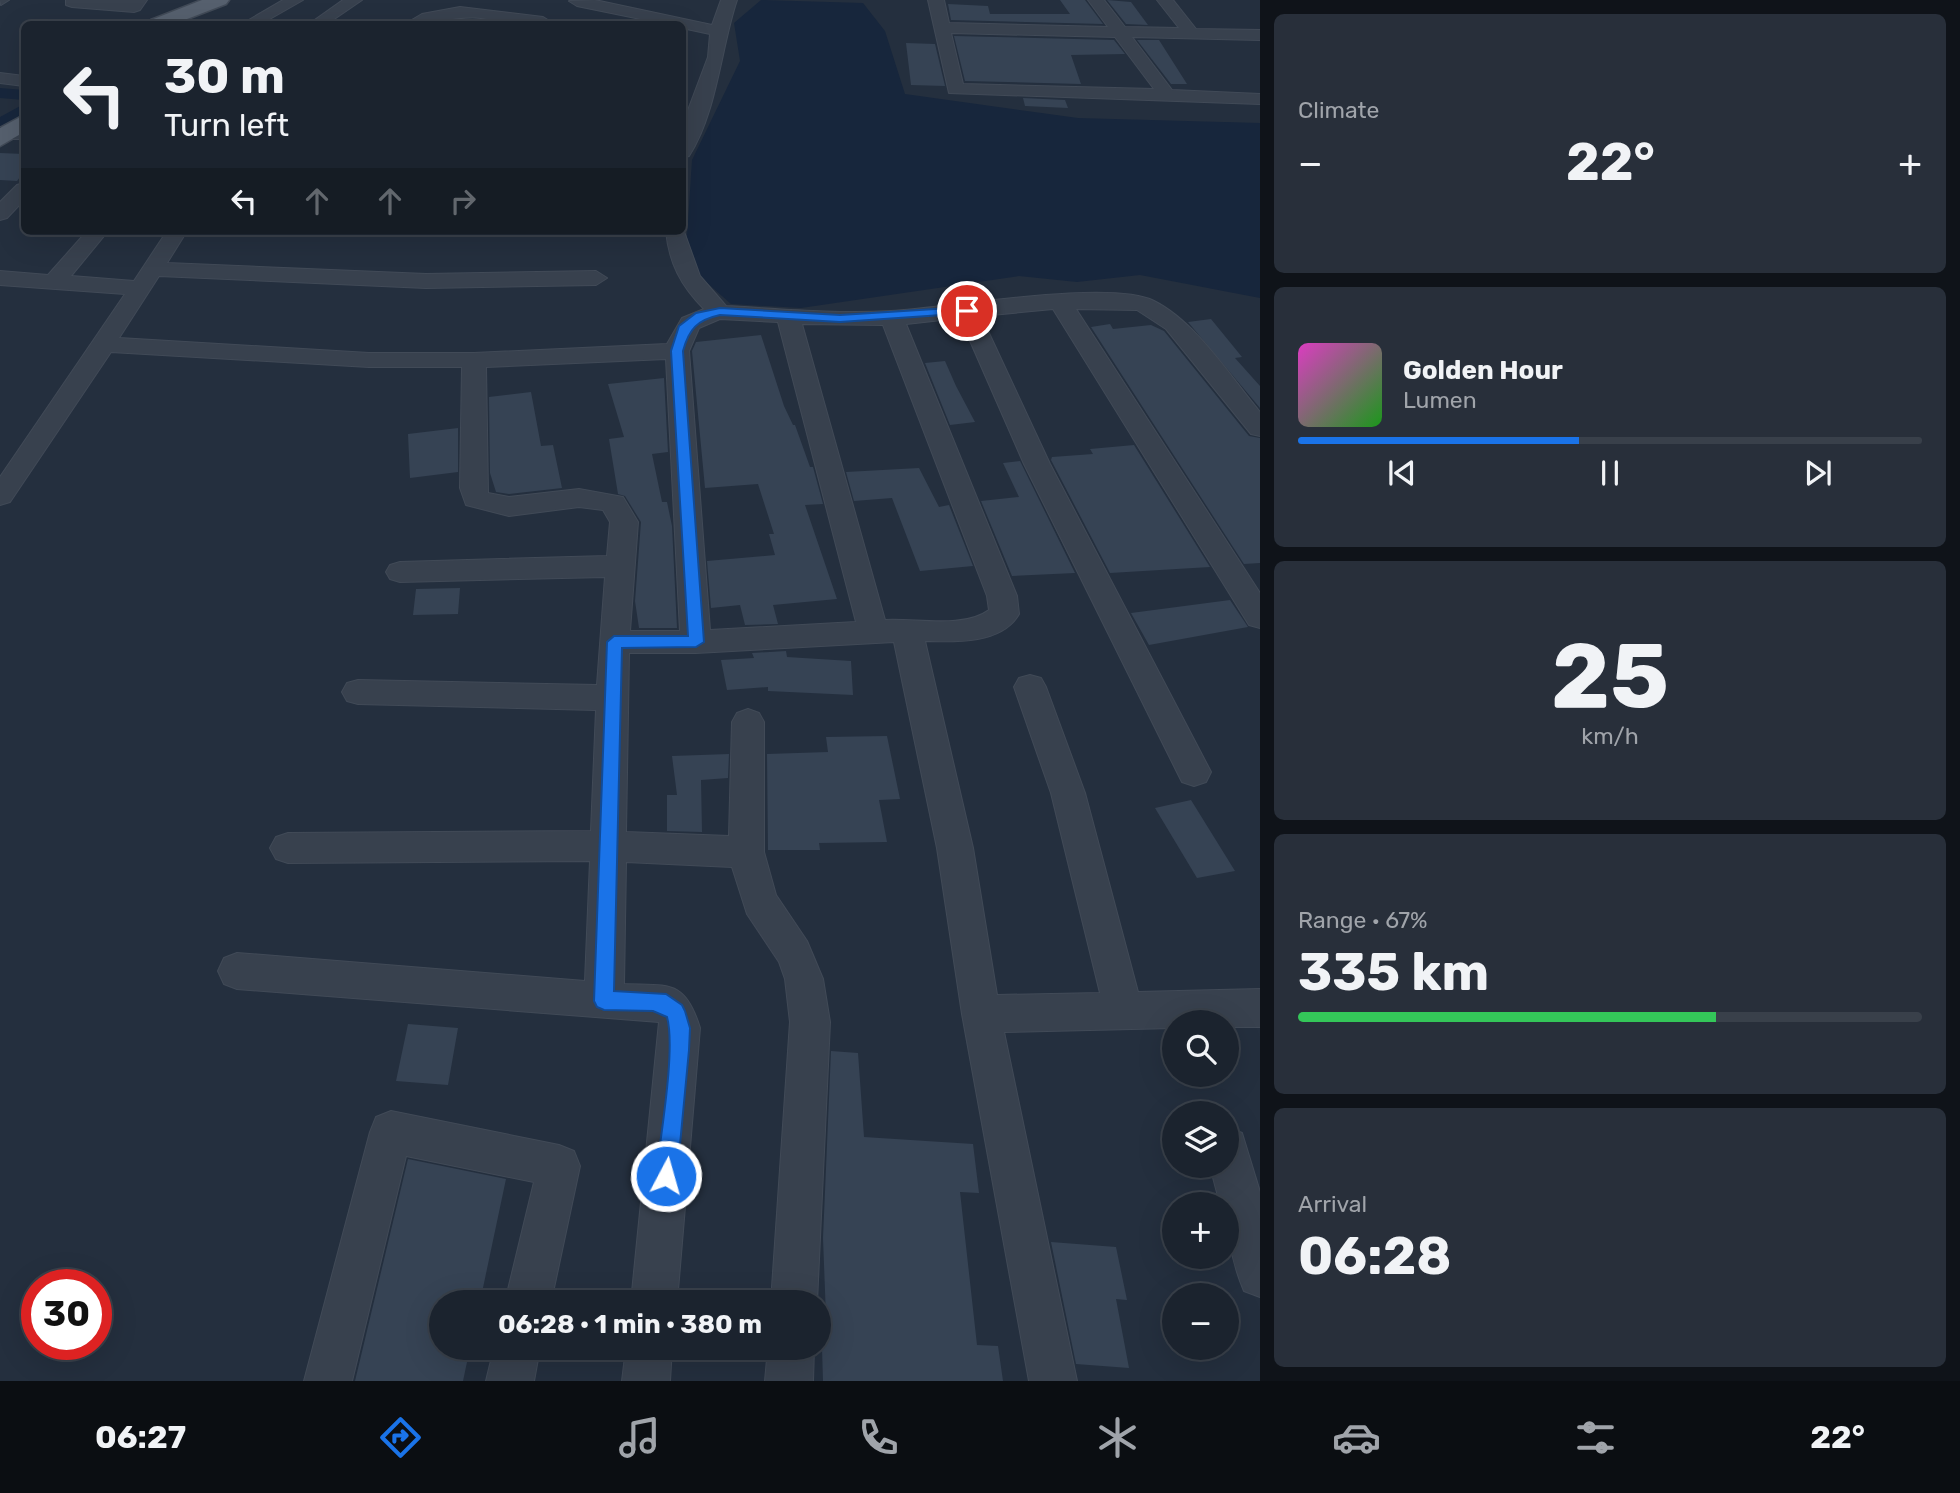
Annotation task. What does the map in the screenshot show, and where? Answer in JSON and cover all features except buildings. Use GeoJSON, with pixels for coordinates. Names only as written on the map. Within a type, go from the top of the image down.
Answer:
{"type":"FeatureCollection","features":[{"type":"Feature","properties":{"kind":"main road"},"geometry":{"type":"LineString","coordinates":[[166,21],[219,0]]}},
{"type":"Feature","properties":{"kind":"main road"},"geometry":{"type":"LineString","coordinates":[[195,21],[243,0]]}},
{"type":"Feature","properties":{"kind":"main road"},"geometry":{"type":"LineString","coordinates":[[9,129],[21,103]]}},
{"type":"Feature","properties":{"kind":"street"},"geometry":{"type":"LineString","coordinates":[[51,0],[134,8],[139,0]]}},
{"type":"Feature","properties":{"kind":"street"},"geometry":{"type":"LineString","coordinates":[[256,21],[295,0]]}},
{"type":"Feature","properties":{"kind":"street"},"geometry":{"type":"LineString","coordinates":[[322,21],[354,0]]}},
{"type":"Feature","properties":{"kind":"street"},"geometry":{"type":"LineString","coordinates":[[686,142],[709,82],[716,57],[718,31],[729,0]]}},
{"type":"Feature","properties":{"kind":"street"},"geometry":{"type":"LineString","coordinates":[[936,0],[955,89],[1260,99]]}},
{"type":"Feature","properties":{"kind":"street"},"geometry":{"type":"LineString","coordinates":[[1096,0],[1167,95]]}},
{"type":"Feature","properties":{"kind":"street"},"geometry":{"type":"LineString","coordinates":[[1165,0],[1192,34]]}},
{"type":"Feature","properties":{"kind":"street"},"geometry":{"type":"LineString","coordinates":[[418,21],[426,16],[454,12],[560,12],[635,21]]}},
{"type":"Feature","properties":{"kind":"street"},"geometry":{"type":"LineString","coordinates":[[686,27],[718,31]]}},
{"type":"Feature","properties":{"kind":"street"},"geometry":{"type":"LineString","coordinates":[[943,28],[1260,34]]}},
{"type":"Feature","properties":{"kind":"street"},"geometry":{"type":"LineString","coordinates":[[0,78],[21,81]]}},
{"type":"Feature","properties":{"kind":"street"},"geometry":{"type":"LineString","coordinates":[[0,214],[21,192]]}},
{"type":"Feature","properties":{"kind":"street"},"geometry":{"type":"LineString","coordinates":[[54,282],[95,235]]}},
{"type":"Feature","properties":{"kind":"street"},"geometry":{"type":"LineString","coordinates":[[0,496],[174,235]]}},
{"type":"Feature","properties":{"kind":"street"},"geometry":{"type":"LineString","coordinates":[[677,235],[681,265],[693,286],[720,312]]}},
{"type":"Feature","properties":{"kind":"street"},"geometry":{"type":"LineString","coordinates":[[0,278],[54,282],[146,278],[426,281],[596,278]]}},
{"type":"Feature","properties":{"kind":"street"},"geometry":{"type":"LineString","coordinates":[[696,642],[677,351],[684,328],[701,316],[720,312],[892,318],[1060,302],[1127,301],[1145,305],[1174,324],[1260,428]]}},
{"type":"Feature","properties":{"kind":"street"},"geometry":{"type":"LineString","coordinates":[[1060,302],[1260,617]]}},
{"type":"Feature","properties":{"kind":"street"},"geometry":{"type":"LineString","coordinates":[[967,311],[991,354],[1046,483],[1143,664],[1194,772]]}},
{"type":"Feature","properties":{"kind":"street"},"geometry":{"type":"LineString","coordinates":[[788,316],[873,631]]}},
{"type":"Feature","properties":{"kind":"street"},"geometry":{"type":"LineString","coordinates":[[614,642],[696,642],[907,629],[970,629],[992,625],[1004,614],[1002,596],[892,318]]}},
{"type":"Feature","properties":{"kind":"street"},"geometry":{"type":"LineString","coordinates":[[103,344],[369,360],[474,360],[677,351]]}},
{"type":"Feature","properties":{"kind":"street"},"geometry":{"type":"LineString","coordinates":[[474,360],[473,488],[476,499],[487,505],[504,506],[584,499],[613,503],[624,522],[614,642],[604,1001]]}},
{"type":"Feature","properties":{"kind":"street"},"geometry":{"type":"LineString","coordinates":[[400,572],[619,566]]}},
{"type":"Feature","properties":{"kind":"street"},"geometry":{"type":"LineString","coordinates":[[907,629],[955,848],[981,1014],[1053,1381]]}},
{"type":"Feature","properties":{"kind":"street"},"geometry":{"type":"LineString","coordinates":[[1030,687],[1068,793],[1124,1011]]}},
{"type":"Feature","properties":{"kind":"street"},"geometry":{"type":"LineString","coordinates":[[358,692],[613,698]]}},
{"type":"Feature","properties":{"kind":"street"},"geometry":{"type":"LineString","coordinates":[[748,722],[746,852],[760,902],[794,953],[804,979],[810,1022],[795,1290]]}},
{"type":"Feature","properties":{"kind":"street"},"geometry":{"type":"LineString","coordinates":[[288,848],[607,846],[746,852]]}},
{"type":"Feature","properties":{"kind":"street"},"geometry":{"type":"LineString","coordinates":[[237,971],[666,1004],[675,1011],[680,1028],[655,1290]]}},
{"type":"Feature","properties":{"kind":"street"},"geometry":{"type":"LineString","coordinates":[[981,1014],[1260,1008]]}},
{"type":"Feature","properties":{"kind":"street"},"geometry":{"type":"LineString","coordinates":[[328,1381],[391,1132],[559,1166],[531,1290]]}},
{"type":"Feature","properties":{"kind":"street"},"geometry":{"type":"LineString","coordinates":[[1235,1178],[1260,1275]]}},
{"type":"Feature","properties":{"kind":"street"},"geometry":{"type":"LineString","coordinates":[[510,1381],[514,1360]]}},
{"type":"Feature","properties":{"kind":"street"},"geometry":{"type":"LineString","coordinates":[[646,1381],[648,1360]]}},
{"type":"Feature","properties":{"kind":"street"},"geometry":{"type":"LineString","coordinates":[[789,1381],[790,1360]]}},
{"type":"Feature","properties":{"kind":"water"},"geometry":{"type":"Polygon","coordinates":[[[761,0],[863,3],[885,31],[905,94],[1078,118],[1260,123],[1260,298],[1140,275],[1077,282],[1019,276],[801,308],[731,304],[697,274],[687,237],[692,160],[740,61],[734,23],[761,0]]]}},
{"type":"Feature","properties":{"kind":"waterway"},"geometry":{"type":"LineString","coordinates":[[0,93],[21,95]]}},
{"type":"Feature","properties":{"kind":"waterway"},"geometry":{"type":"LineString","coordinates":[[0,125],[21,111]]}},
{"type":"Feature","properties":{"kind":"route"},"geometry":{"type":"LineString","coordinates":[[666,1176],[680,1028],[675,1011],[666,1004],[653,1001],[604,1001],[607,846],[614,642],[696,642],[677,351],[684,328],[701,316],[720,312],[840,319],[892,318],[967,311]]}}]}
